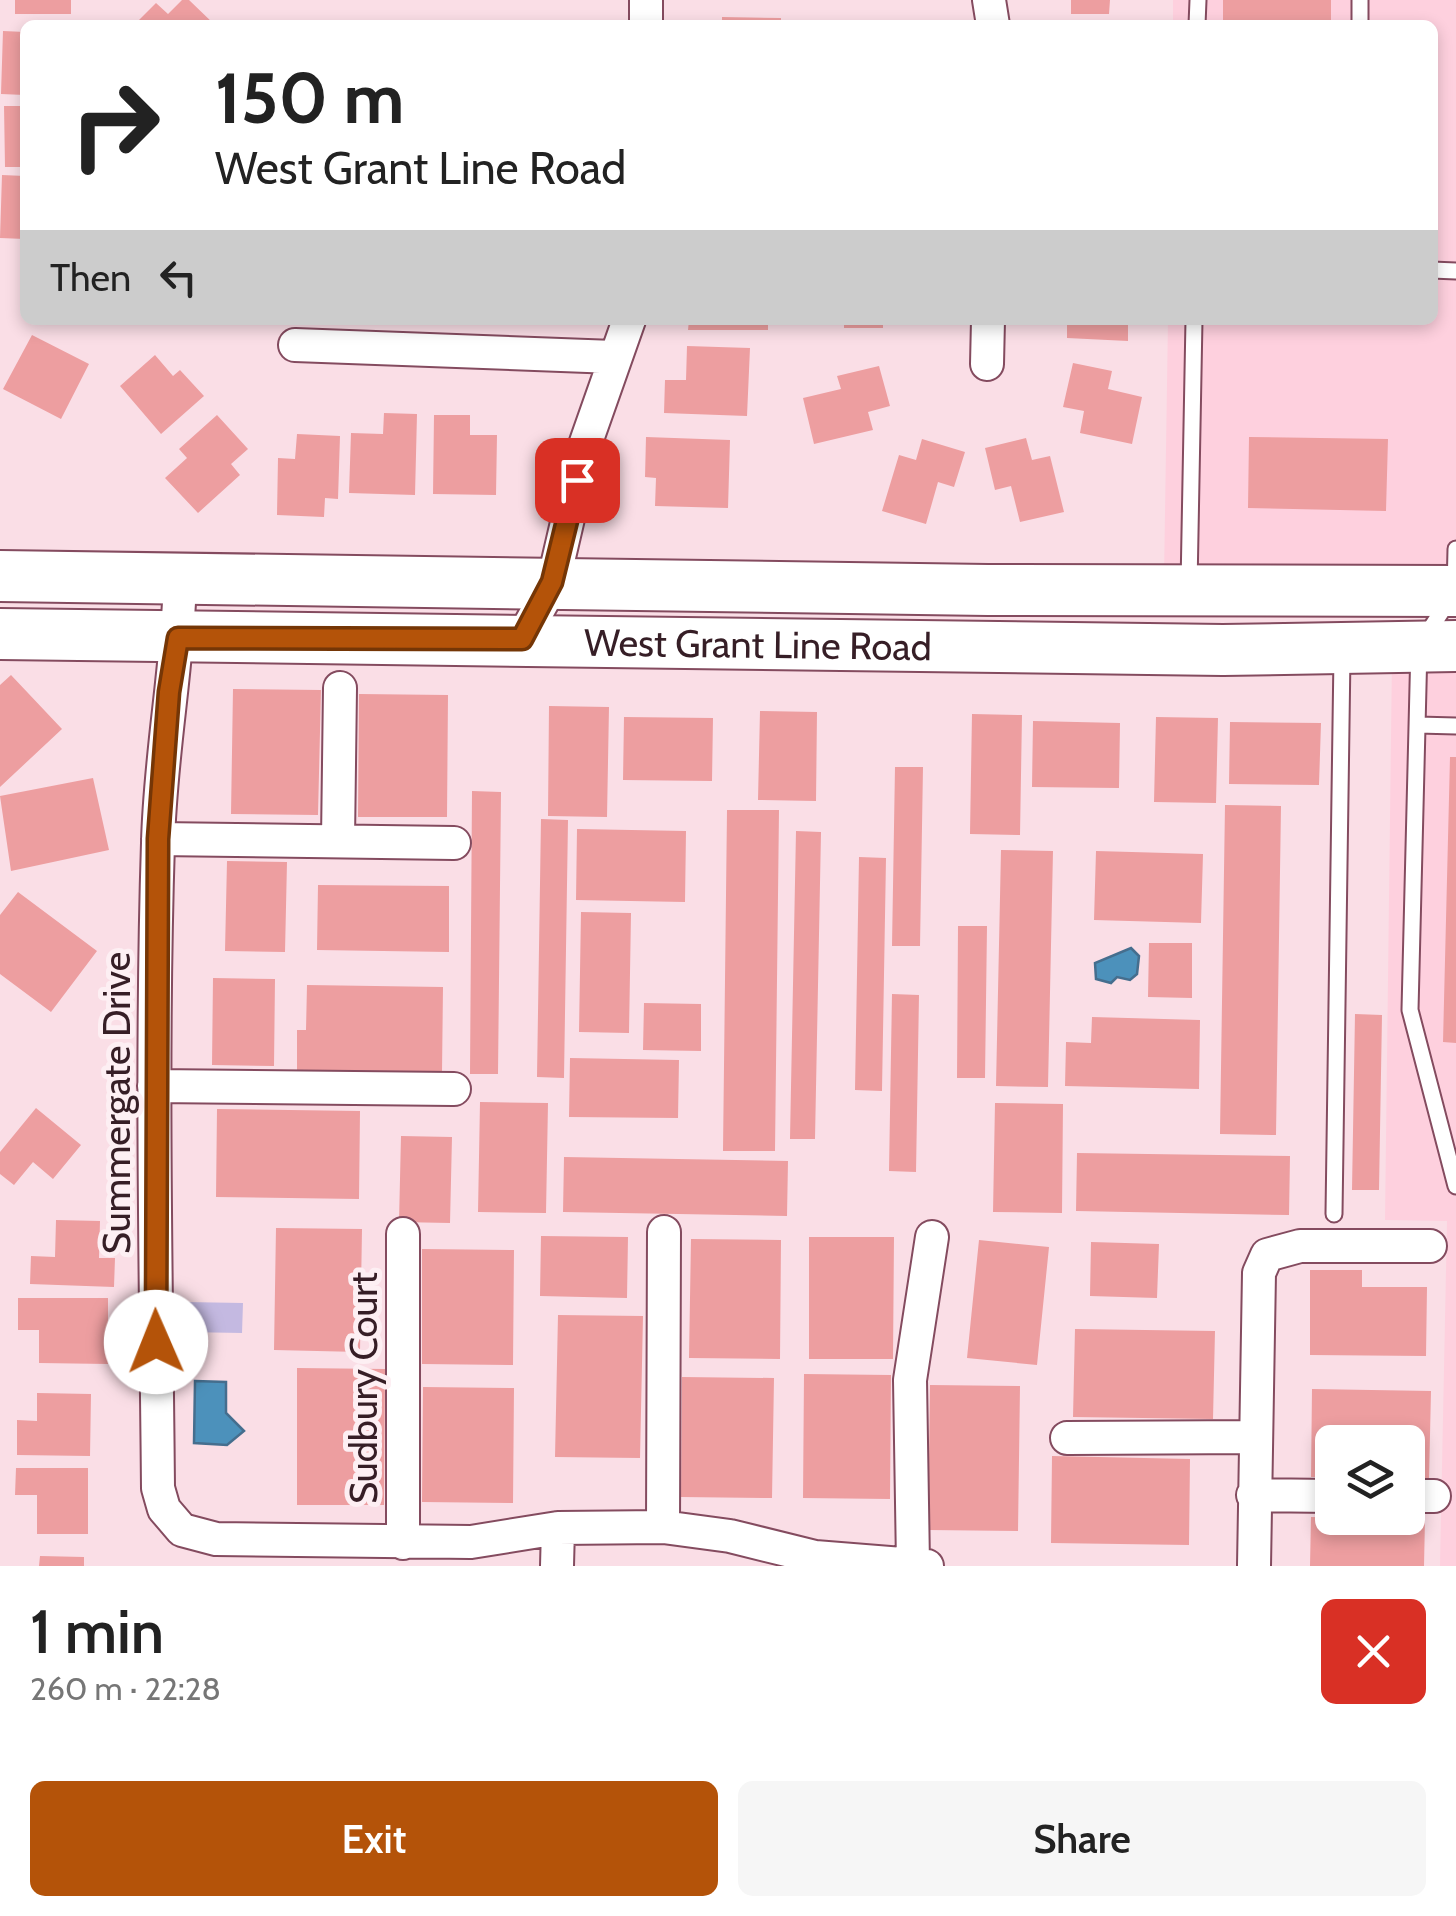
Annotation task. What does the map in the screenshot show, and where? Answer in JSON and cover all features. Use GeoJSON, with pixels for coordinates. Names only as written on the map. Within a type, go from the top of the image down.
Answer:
{"type":"FeatureCollection","features":[{"type":"Feature","properties":{"kind":"main road","name":"West Grant Line Road"},"geometry":{"type":"LineString","coordinates":[[0,576],[1043,590],[1456,591]]}},
{"type":"Feature","properties":{"kind":"main road"},"geometry":{"type":"LineString","coordinates":[[934,644],[948,625],[966,616],[1014,608],[1043,590]]}},
{"type":"Feature","properties":{"kind":"main road","name":"West Grant Line Road"},"geometry":{"type":"LineString","coordinates":[[0,634],[1223,650],[1438,646]]}},
{"type":"Feature","properties":{"kind":"street"},"geometry":{"type":"LineString","coordinates":[[522,639],[552,582],[585,445],[628,325]]}},
{"type":"Feature","properties":{"kind":"street"},"geometry":{"type":"LineString","coordinates":[[987,364],[988,325]]}},
{"type":"Feature","properties":{"kind":"street"},"geometry":{"type":"LineString","coordinates":[[295,346],[614,357]]}},
{"type":"Feature","properties":{"kind":"street","name":"Summergate Drive"},"geometry":{"type":"LineString","coordinates":[[180,578],[178,638],[169,692],[158,839],[154,1086],[158,1488],[164,1509],[182,1530],[266,1555],[403,1543],[471,1542],[558,1528],[663,1527],[730,1536],[815,1562],[920,1565]]}},
{"type":"Feature","properties":{"kind":"street"},"geometry":{"type":"LineString","coordinates":[[338,840],[340,688]]}},
{"type":"Feature","properties":{"kind":"street"},"geometry":{"type":"LineString","coordinates":[[158,839],[454,843]]}},
{"type":"Feature","properties":{"kind":"street"},"geometry":{"type":"LineString","coordinates":[[154,1086],[454,1089]]}},
{"type":"Feature","properties":{"kind":"street"},"geometry":{"type":"LineString","coordinates":[[663,1527],[664,1232]]}},
{"type":"Feature","properties":{"kind":"street","name":"Sudbury Court"},"geometry":{"type":"LineString","coordinates":[[403,1234],[403,1543]]}},
{"type":"Feature","properties":{"kind":"street"},"geometry":{"type":"LineString","coordinates":[[920,1565],[910,1380],[932,1238]]}},
{"type":"Feature","properties":{"kind":"street"},"geometry":{"type":"LineString","coordinates":[[1254,1566],[1258,1273],[1267,1255],[1300,1246],[1430,1246]]}},
{"type":"Feature","properties":{"kind":"street"},"geometry":{"type":"LineString","coordinates":[[1066,1438],[1256,1437]]}},
{"type":"Feature","properties":{"kind":"street"},"geometry":{"type":"LineString","coordinates":[[1254,1495],[1315,1496]]}},
{"type":"Feature","properties":{"kind":"street"},"geometry":{"type":"LineString","coordinates":[[557,1566],[558,1528]]}},
{"type":"Feature","properties":{"kind":"lane"},"geometry":{"type":"LineString","coordinates":[[1189,588],[1194,325]]}},
{"type":"Feature","properties":{"kind":"lane"},"geometry":{"type":"LineString","coordinates":[[1456,548],[1456,591],[1418,725],[1410,1010],[1456,1186]]}},
{"type":"Feature","properties":{"kind":"lane"},"geometry":{"type":"LineString","coordinates":[[1334,1214],[1342,646]]}},
{"type":"Feature","properties":{"kind":"lane"},"geometry":{"type":"LineString","coordinates":[[1418,725],[1456,726]]}},
{"type":"Feature","properties":{"kind":"shaded area"},"geometry":{"type":"Polygon","coordinates":[[[1173,0],[1456,0],[1456,581],[1164,578],[1168,325],[1438,325],[1438,20],[1173,20],[1173,0]]]}},
{"type":"Feature","properties":{"kind":"shaded area"},"geometry":{"type":"Polygon","coordinates":[[[1392,658],[1456,659],[1456,1566],[1440,1566],[1447,1221],[1385,1220],[1392,658]]]}},
{"type":"Feature","properties":{"kind":"shaded area"},"geometry":{"type":"Polygon","coordinates":[[[185,1302],[243,1303],[242,1333],[185,1332],[185,1302]]]}},
{"type":"Feature","properties":{"kind":"water"},"geometry":{"type":"Polygon","coordinates":[[[1131,948],[1139,956],[1137,974],[1130,980],[1117,977],[1111,983],[1096,979],[1095,963],[1131,948]]]}},
{"type":"Feature","properties":{"kind":"water"},"geometry":{"type":"Polygon","coordinates":[[[195,1381],[226,1382],[226,1413],[244,1431],[227,1445],[194,1443],[195,1381]]]}},
{"type":"Feature","properties":{"kind":"building"},"geometry":{"type":"Polygon","coordinates":[[[15,0],[71,0],[71,14],[15,14],[15,0]]]}},
{"type":"Feature","properties":{"kind":"building"},"geometry":{"type":"Polygon","coordinates":[[[182,0],[189,0],[210,20],[139,20],[156,3],[168,14],[182,0]]]}},
{"type":"Feature","properties":{"kind":"building"},"geometry":{"type":"Polygon","coordinates":[[[1071,0],[1110,0],[1109,14],[1071,14],[1071,0]]]}},
{"type":"Feature","properties":{"kind":"building"},"geometry":{"type":"Polygon","coordinates":[[[1223,0],[1331,0],[1331,20],[1223,20],[1223,0]]]}},
{"type":"Feature","properties":{"kind":"building"},"geometry":{"type":"Polygon","coordinates":[[[722,17],[781,18],[781,20],[722,17]]]}},
{"type":"Feature","properties":{"kind":"building"},"geometry":{"type":"Polygon","coordinates":[[[3,31],[20,32],[20,95],[1,94],[3,31]]]}},
{"type":"Feature","properties":{"kind":"building"},"geometry":{"type":"Polygon","coordinates":[[[4,106],[20,106],[20,167],[5,167],[4,106]]]}},
{"type":"Feature","properties":{"kind":"building"},"geometry":{"type":"Polygon","coordinates":[[[2,175],[20,176],[20,239],[0,238],[2,175]]]}},
{"type":"Feature","properties":{"kind":"building"},"geometry":{"type":"Polygon","coordinates":[[[688,325],[768,325],[768,330],[688,330],[688,325]]]}},
{"type":"Feature","properties":{"kind":"building"},"geometry":{"type":"Polygon","coordinates":[[[844,325],[883,325],[883,328],[844,325]]]}},
{"type":"Feature","properties":{"kind":"building"},"geometry":{"type":"Polygon","coordinates":[[[1067,325],[1128,325],[1128,341],[1067,338],[1067,325]]]}},
{"type":"Feature","properties":{"kind":"building"},"geometry":{"type":"Polygon","coordinates":[[[32,335],[89,364],[61,419],[3,389],[32,335]]]}},
{"type":"Feature","properties":{"kind":"building"},"geometry":{"type":"Polygon","coordinates":[[[687,346],[750,348],[747,416],[664,413],[665,380],[686,380],[687,346]]]}},
{"type":"Feature","properties":{"kind":"building"},"geometry":{"type":"Polygon","coordinates":[[[155,355],[173,376],[180,370],[204,396],[161,434],[120,386],[155,355]]]}},
{"type":"Feature","properties":{"kind":"building"},"geometry":{"type":"Polygon","coordinates":[[[1073,363],[1112,371],[1108,389],[1142,397],[1132,444],[1080,433],[1084,411],[1063,407],[1073,363]]]}},
{"type":"Feature","properties":{"kind":"building"},"geometry":{"type":"Polygon","coordinates":[[[879,366],[890,406],[868,412],[873,430],[814,444],[803,398],[841,389],[837,376],[879,366]]]}},
{"type":"Feature","properties":{"kind":"building"},"geometry":{"type":"Polygon","coordinates":[[[384,413],[417,414],[415,495],[349,493],[351,433],[383,434],[384,413]]]}},
{"type":"Feature","properties":{"kind":"building"},"geometry":{"type":"Polygon","coordinates":[[[217,415],[248,449],[231,464],[240,475],[198,513],[165,478],[187,458],[179,449],[217,415]]]}},
{"type":"Feature","properties":{"kind":"building"},"geometry":{"type":"Polygon","coordinates":[[[434,415],[470,415],[470,435],[497,435],[496,495],[433,494],[434,415]]]}},
{"type":"Feature","properties":{"kind":"building"},"geometry":{"type":"Polygon","coordinates":[[[297,434],[340,436],[338,499],[325,498],[324,517],[277,515],[278,458],[295,459],[297,434]]]}},
{"type":"Feature","properties":{"kind":"building"},"geometry":{"type":"Polygon","coordinates":[[[646,437],[730,440],[728,508],[655,506],[656,478],[645,477],[646,437]]]}},
{"type":"Feature","properties":{"kind":"building"},"geometry":{"type":"Polygon","coordinates":[[[1249,437],[1388,439],[1386,511],[1248,508],[1249,437]]]}},
{"type":"Feature","properties":{"kind":"building"},"geometry":{"type":"Polygon","coordinates":[[[1026,438],[1032,460],[1050,456],[1064,512],[1020,522],[1011,486],[995,490],[985,448],[1026,438]]]}},
{"type":"Feature","properties":{"kind":"building"},"geometry":{"type":"Polygon","coordinates":[[[922,439],[965,452],[954,487],[938,482],[926,524],[882,511],[899,455],[916,460],[922,439]]]}},
{"type":"Feature","properties":{"kind":"building"},"geometry":{"type":"Polygon","coordinates":[[[11,675],[62,729],[0,787],[0,685],[11,675]]]}},
{"type":"Feature","properties":{"kind":"building"},"geometry":{"type":"Polygon","coordinates":[[[233,689],[321,690],[318,815],[231,814],[233,689]]]}},
{"type":"Feature","properties":{"kind":"building"},"geometry":{"type":"Polygon","coordinates":[[[359,694],[448,695],[447,817],[358,817],[359,694]]]}},
{"type":"Feature","properties":{"kind":"building"},"geometry":{"type":"Polygon","coordinates":[[[549,706],[609,707],[607,817],[548,816],[549,706]]]}},
{"type":"Feature","properties":{"kind":"building"},"geometry":{"type":"Polygon","coordinates":[[[760,711],[817,712],[816,801],[758,800],[760,711]]]}},
{"type":"Feature","properties":{"kind":"building"},"geometry":{"type":"Polygon","coordinates":[[[972,714],[1022,715],[1020,835],[970,834],[972,714]]]}},
{"type":"Feature","properties":{"kind":"building"},"geometry":{"type":"Polygon","coordinates":[[[624,717],[713,718],[712,781],[623,780],[624,717]]]}},
{"type":"Feature","properties":{"kind":"building"},"geometry":{"type":"Polygon","coordinates":[[[1156,717],[1218,718],[1216,803],[1154,802],[1156,717]]]}},
{"type":"Feature","properties":{"kind":"building"},"geometry":{"type":"Polygon","coordinates":[[[1033,721],[1120,723],[1119,788],[1032,787],[1033,721]]]}},
{"type":"Feature","properties":{"kind":"building"},"geometry":{"type":"Polygon","coordinates":[[[1230,722],[1321,723],[1319,785],[1229,784],[1230,722]]]}},
{"type":"Feature","properties":{"kind":"building"},"geometry":{"type":"Polygon","coordinates":[[[1450,757],[1456,757],[1456,1043],[1443,1042],[1450,757]]]}},
{"type":"Feature","properties":{"kind":"building"},"geometry":{"type":"Polygon","coordinates":[[[895,767],[923,767],[920,946],[892,946],[895,767]]]}},
{"type":"Feature","properties":{"kind":"building"},"geometry":{"type":"Polygon","coordinates":[[[93,778],[109,850],[11,871],[0,796],[93,778]]]}},
{"type":"Feature","properties":{"kind":"building"},"geometry":{"type":"Polygon","coordinates":[[[472,791],[501,792],[498,1074],[470,1074],[472,791]]]}},
{"type":"Feature","properties":{"kind":"building"},"geometry":{"type":"Polygon","coordinates":[[[1225,805],[1281,806],[1276,1135],[1220,1134],[1225,805]]]}},
{"type":"Feature","properties":{"kind":"building"},"geometry":{"type":"Polygon","coordinates":[[[727,810],[779,810],[775,1151],[723,1151],[727,810]]]}},
{"type":"Feature","properties":{"kind":"building"},"geometry":{"type":"Polygon","coordinates":[[[541,819],[568,820],[564,1078],[537,1077],[541,819]]]}},
{"type":"Feature","properties":{"kind":"building"},"geometry":{"type":"Polygon","coordinates":[[[577,829],[686,831],[685,902],[576,900],[577,829]]]}},
{"type":"Feature","properties":{"kind":"building"},"geometry":{"type":"Polygon","coordinates":[[[796,831],[821,832],[815,1139],[790,1139],[796,831]]]}},
{"type":"Feature","properties":{"kind":"building"},"geometry":{"type":"Polygon","coordinates":[[[1001,850],[1053,851],[1048,1087],[996,1086],[1001,850]]]}},
{"type":"Feature","properties":{"kind":"building"},"geometry":{"type":"Polygon","coordinates":[[[1096,851],[1203,854],[1201,923],[1094,920],[1096,851]]]}},
{"type":"Feature","properties":{"kind":"building"},"geometry":{"type":"Polygon","coordinates":[[[859,857],[886,858],[882,1091],[855,1090],[859,857]]]}},
{"type":"Feature","properties":{"kind":"building"},"geometry":{"type":"Polygon","coordinates":[[[227,861],[287,862],[285,952],[225,951],[227,861]]]}},
{"type":"Feature","properties":{"kind":"building"},"geometry":{"type":"Polygon","coordinates":[[[318,885],[449,886],[449,952],[317,950],[318,885]]]}},
{"type":"Feature","properties":{"kind":"building"},"geometry":{"type":"Polygon","coordinates":[[[18,892],[97,951],[51,1012],[0,974],[0,915],[18,892]]]}},
{"type":"Feature","properties":{"kind":"building"},"geometry":{"type":"Polygon","coordinates":[[[581,912],[631,913],[629,1033],[579,1032],[581,912]]]}},
{"type":"Feature","properties":{"kind":"building"},"geometry":{"type":"Polygon","coordinates":[[[958,926],[987,926],[985,1078],[957,1078],[958,926]]]}},
{"type":"Feature","properties":{"kind":"building"},"geometry":{"type":"Polygon","coordinates":[[[1149,943],[1192,943],[1192,998],[1148,997],[1149,943]]]}},
{"type":"Feature","properties":{"kind":"building"},"geometry":{"type":"Polygon","coordinates":[[[213,978],[275,979],[274,1066],[212,1065],[213,978]]]}},
{"type":"Feature","properties":{"kind":"building"},"geometry":{"type":"Polygon","coordinates":[[[307,985],[443,987],[442,1073],[297,1071],[297,1030],[306,1030],[307,985]]]}},
{"type":"Feature","properties":{"kind":"building"},"geometry":{"type":"Polygon","coordinates":[[[892,994],[919,995],[916,1172],[889,1171],[892,994]]]}},
{"type":"Feature","properties":{"kind":"building"},"geometry":{"type":"Polygon","coordinates":[[[644,1003],[701,1004],[701,1051],[643,1050],[644,1003]]]}},
{"type":"Feature","properties":{"kind":"building"},"geometry":{"type":"Polygon","coordinates":[[[1355,1014],[1382,1015],[1379,1190],[1352,1190],[1355,1014]]]}},
{"type":"Feature","properties":{"kind":"building"},"geometry":{"type":"Polygon","coordinates":[[[1092,1017],[1200,1020],[1199,1089],[1065,1086],[1066,1042],[1091,1043],[1092,1017]]]}},
{"type":"Feature","properties":{"kind":"building"},"geometry":{"type":"Polygon","coordinates":[[[570,1058],[679,1060],[678,1118],[569,1117],[570,1058]]]}},
{"type":"Feature","properties":{"kind":"building"},"geometry":{"type":"Polygon","coordinates":[[[480,1102],[548,1103],[546,1213],[478,1212],[480,1102]]]}},
{"type":"Feature","properties":{"kind":"building"},"geometry":{"type":"Polygon","coordinates":[[[995,1103],[1063,1104],[1062,1213],[993,1212],[995,1103]]]}},
{"type":"Feature","properties":{"kind":"building"},"geometry":{"type":"Polygon","coordinates":[[[36,1108],[81,1145],[53,1179],[33,1162],[14,1185],[0,1174],[0,1152],[36,1108]]]}},
{"type":"Feature","properties":{"kind":"building"},"geometry":{"type":"Polygon","coordinates":[[[217,1109],[360,1111],[359,1199],[216,1197],[217,1109]]]}},
{"type":"Feature","properties":{"kind":"building"},"geometry":{"type":"Polygon","coordinates":[[[401,1136],[452,1137],[450,1223],[399,1222],[401,1136]]]}},
{"type":"Feature","properties":{"kind":"building"},"geometry":{"type":"Polygon","coordinates":[[[1077,1153],[1290,1156],[1289,1215],[1076,1211],[1077,1153]]]}},
{"type":"Feature","properties":{"kind":"building"},"geometry":{"type":"Polygon","coordinates":[[[564,1157],[788,1161],[787,1216],[563,1212],[564,1157]]]}},
{"type":"Feature","properties":{"kind":"building"},"geometry":{"type":"Polygon","coordinates":[[[56,1220],[100,1221],[99,1258],[115,1258],[114,1287],[30,1284],[31,1256],[55,1257],[56,1220]]]}},
{"type":"Feature","properties":{"kind":"building"},"geometry":{"type":"Polygon","coordinates":[[[276,1228],[362,1229],[360,1352],[274,1350],[276,1228]]]}},
{"type":"Feature","properties":{"kind":"building"},"geometry":{"type":"Polygon","coordinates":[[[541,1236],[628,1237],[627,1298],[540,1296],[541,1236]]]}},
{"type":"Feature","properties":{"kind":"building"},"geometry":{"type":"Polygon","coordinates":[[[809,1237],[894,1237],[893,1359],[809,1359],[809,1237]]]}},
{"type":"Feature","properties":{"kind":"building"},"geometry":{"type":"Polygon","coordinates":[[[691,1239],[781,1240],[780,1359],[689,1358],[691,1239]]]}},
{"type":"Feature","properties":{"kind":"building"},"geometry":{"type":"Polygon","coordinates":[[[979,1240],[1049,1247],[1037,1365],[967,1358],[979,1240]]]}},
{"type":"Feature","properties":{"kind":"building"},"geometry":{"type":"Polygon","coordinates":[[[1091,1242],[1159,1244],[1157,1298],[1090,1296],[1091,1242]]]}},
{"type":"Feature","properties":{"kind":"building"},"geometry":{"type":"Polygon","coordinates":[[[422,1249],[514,1250],[513,1365],[422,1364],[422,1249]]]}},
{"type":"Feature","properties":{"kind":"building"},"geometry":{"type":"Polygon","coordinates":[[[1310,1270],[1362,1270],[1362,1287],[1427,1287],[1426,1356],[1310,1355],[1310,1270]]]}},
{"type":"Feature","properties":{"kind":"building"},"geometry":{"type":"Polygon","coordinates":[[[18,1298],[108,1298],[108,1364],[39,1363],[39,1330],[18,1330],[18,1298]]]}},
{"type":"Feature","properties":{"kind":"building"},"geometry":{"type":"Polygon","coordinates":[[[558,1315],[643,1316],[640,1458],[555,1457],[558,1315]]]}},
{"type":"Feature","properties":{"kind":"building"},"geometry":{"type":"Polygon","coordinates":[[[1075,1329],[1215,1331],[1213,1419],[1073,1417],[1075,1329]]]}},
{"type":"Feature","properties":{"kind":"building"},"geometry":{"type":"Polygon","coordinates":[[[297,1368],[385,1369],[384,1505],[297,1505],[297,1368]]]}},
{"type":"Feature","properties":{"kind":"building"},"geometry":{"type":"Polygon","coordinates":[[[804,1374],[891,1375],[890,1499],[803,1498],[804,1374]]]}},
{"type":"Feature","properties":{"kind":"building"},"geometry":{"type":"Polygon","coordinates":[[[682,1377],[774,1378],[772,1498],[681,1497],[682,1377]]]}},
{"type":"Feature","properties":{"kind":"building"},"geometry":{"type":"Polygon","coordinates":[[[930,1385],[1020,1386],[1018,1531],[928,1530],[930,1385]]]}},
{"type":"Feature","properties":{"kind":"building"},"geometry":{"type":"Polygon","coordinates":[[[423,1387],[514,1388],[513,1503],[422,1502],[423,1387]]]}},
{"type":"Feature","properties":{"kind":"building"},"geometry":{"type":"Polygon","coordinates":[[[1312,1389],[1431,1391],[1429,1479],[1425,1479],[1425,1425],[1315,1425],[1315,1477],[1311,1477],[1312,1389]]]}},
{"type":"Feature","properties":{"kind":"building"},"geometry":{"type":"Polygon","coordinates":[[[37,1393],[91,1394],[90,1456],[17,1455],[17,1420],[37,1421],[37,1393]]]}},
{"type":"Feature","properties":{"kind":"building"},"geometry":{"type":"Polygon","coordinates":[[[1052,1456],[1190,1459],[1189,1545],[1051,1543],[1052,1456]]]}},
{"type":"Feature","properties":{"kind":"building"},"geometry":{"type":"Polygon","coordinates":[[[16,1468],[88,1468],[88,1534],[37,1534],[37,1495],[15,1495],[16,1468]]]}},
{"type":"Feature","properties":{"kind":"building"},"geometry":{"type":"Polygon","coordinates":[[[1311,1517],[1315,1517],[1315,1535],[1425,1535],[1424,1566],[1310,1566],[1311,1517]]]}},
{"type":"Feature","properties":{"kind":"building"},"geometry":{"type":"Polygon","coordinates":[[[40,1556],[84,1557],[84,1566],[39,1566],[40,1556]]]}},
{"type":"Feature","properties":{"kind":"route"},"geometry":{"type":"LineString","coordinates":[[156,1342],[154,1086],[158,839],[169,692],[178,638],[522,639],[552,582],[577,480]]}}]}
